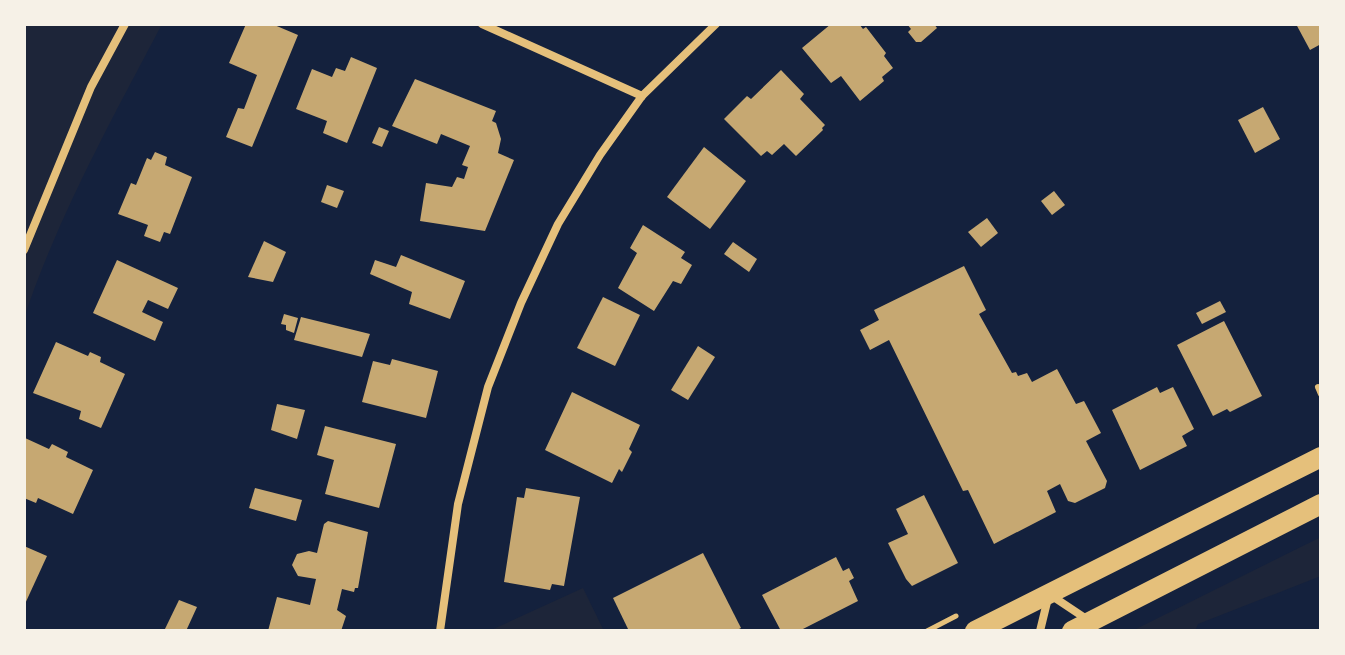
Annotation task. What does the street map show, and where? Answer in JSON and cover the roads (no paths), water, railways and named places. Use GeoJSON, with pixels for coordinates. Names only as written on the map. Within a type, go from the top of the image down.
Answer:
{"type":"FeatureCollection","features":[{"type":"Feature","properties":{"kind":"main road"},"geometry":{"type":"LineString","coordinates":[[975,631],[1321,457]]}},
{"type":"Feature","properties":{"kind":"main road"},"geometry":{"type":"LineString","coordinates":[[1085,628],[1321,504]]}},
{"type":"Feature","properties":{"kind":"street"},"geometry":{"type":"LineString","coordinates":[[24,250],[91,87],[125,24]]}},
{"type":"Feature","properties":{"kind":"street"},"geometry":{"type":"LineString","coordinates":[[482,24],[642,96]]}},
{"type":"Feature","properties":{"kind":"street"},"geometry":{"type":"LineString","coordinates":[[440,631],[458,504],[488,387],[521,303],[558,224],[600,155],[642,96],[716,24]]}},
{"type":"Feature","properties":{"kind":"street"},"geometry":{"type":"LineString","coordinates":[[1040,631],[1049,594],[1085,628]]}}]}
